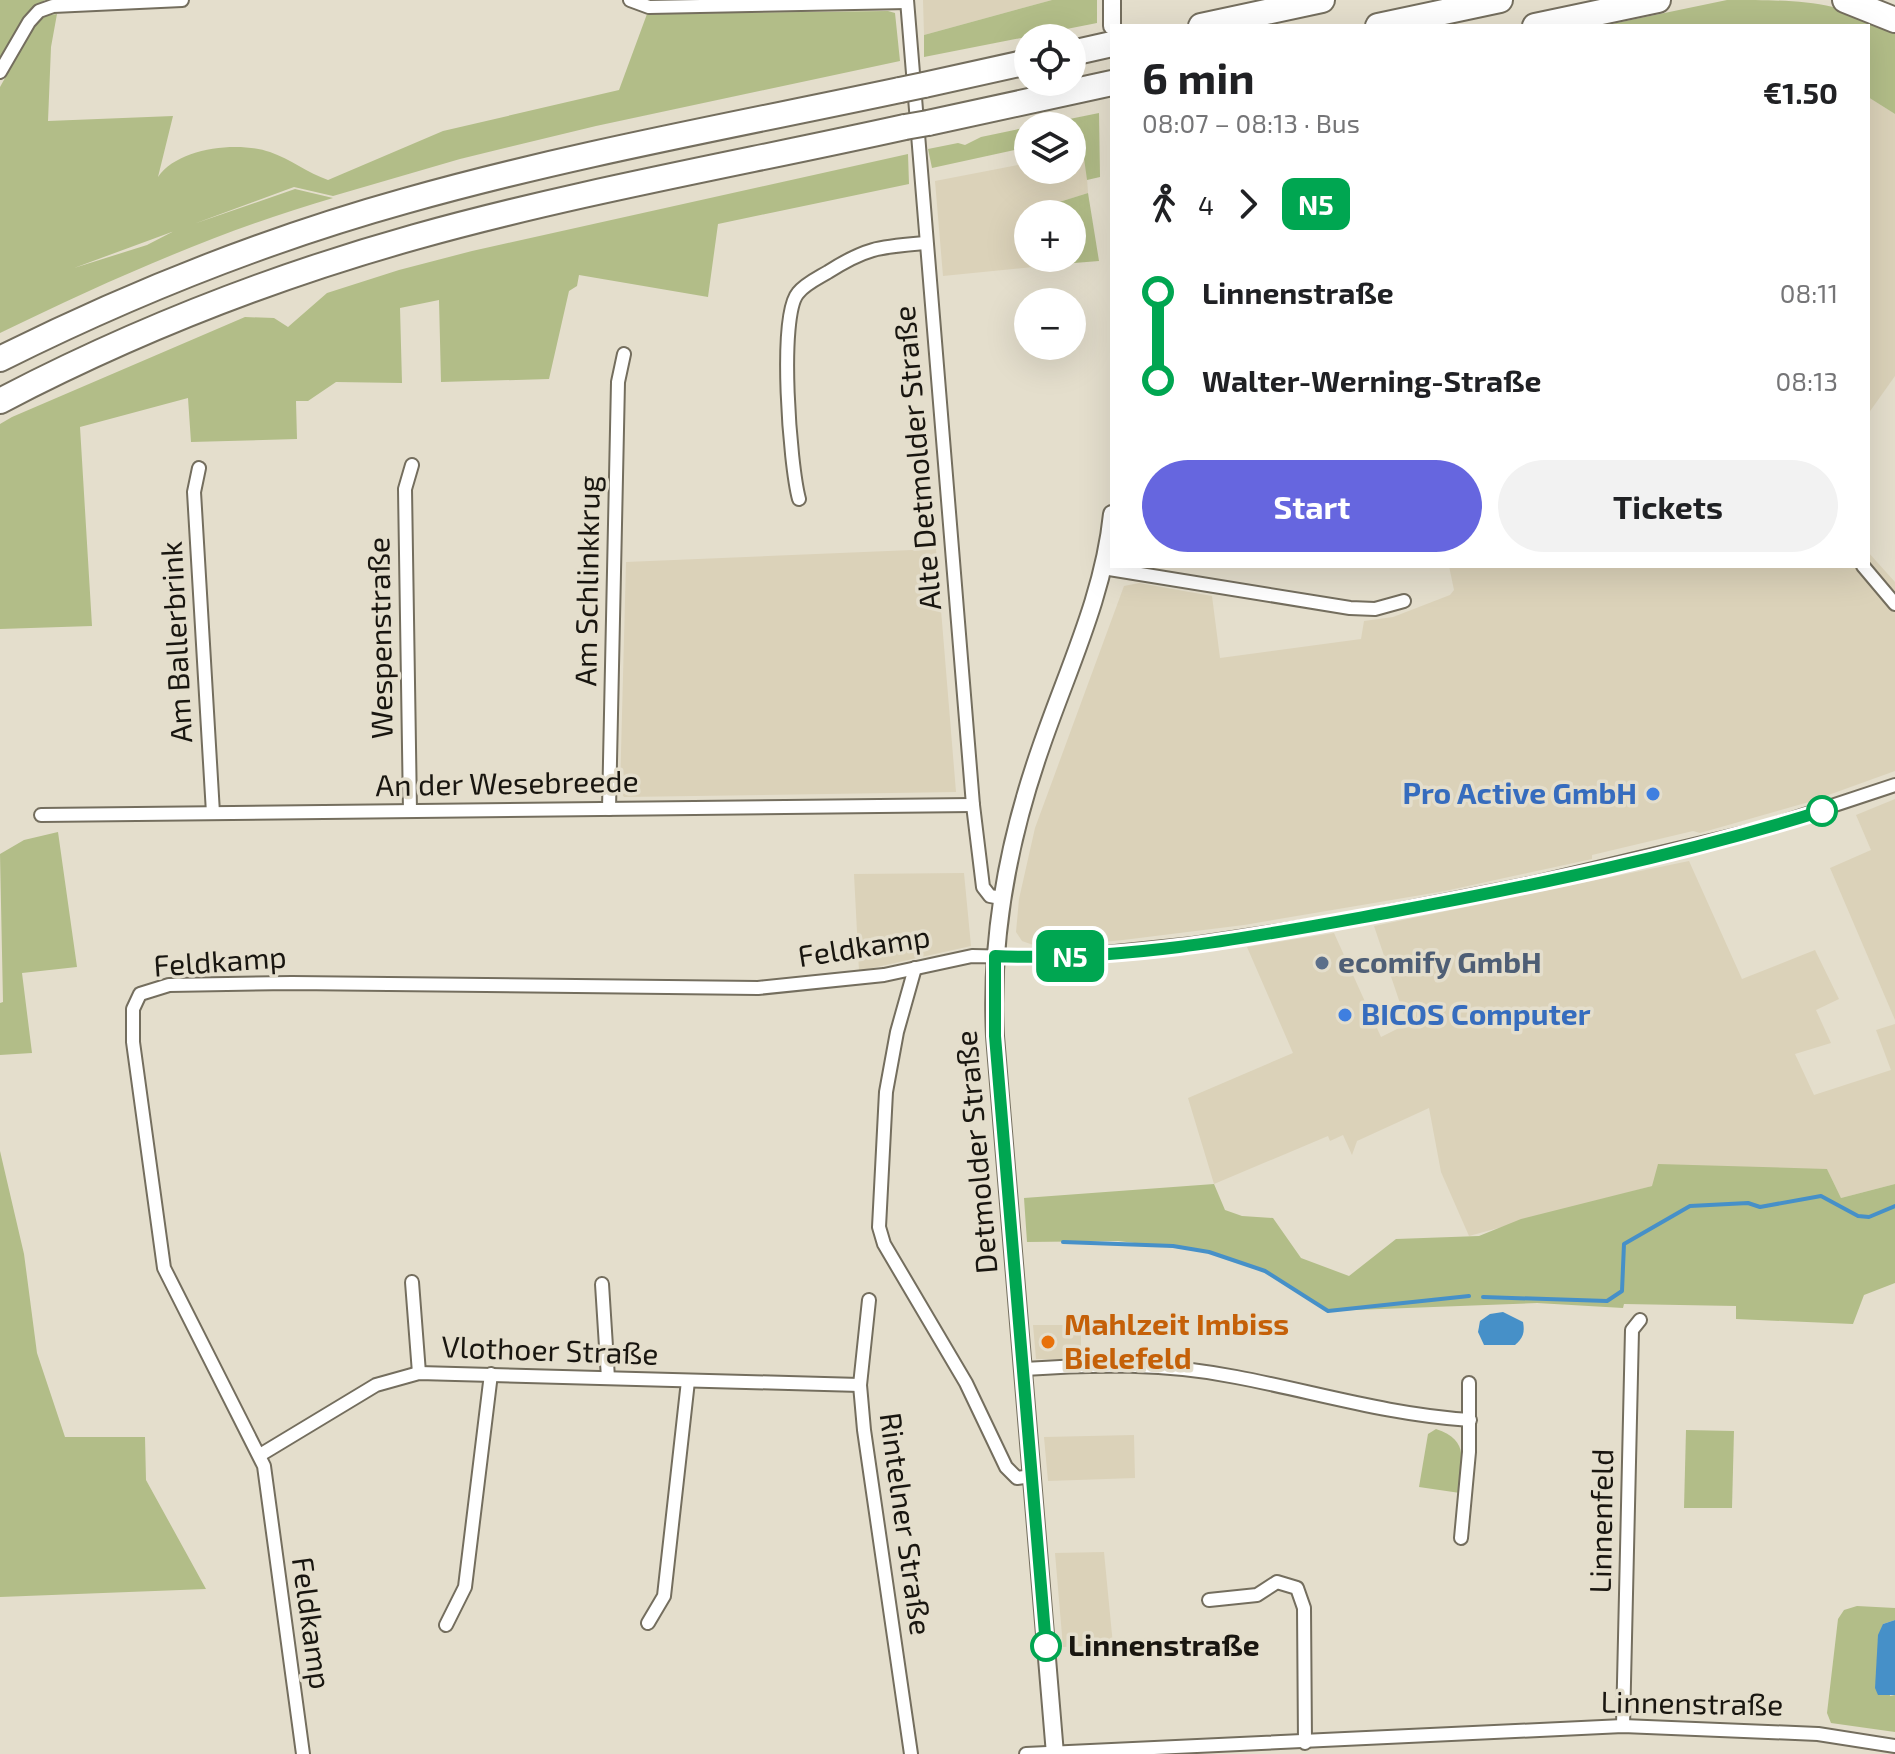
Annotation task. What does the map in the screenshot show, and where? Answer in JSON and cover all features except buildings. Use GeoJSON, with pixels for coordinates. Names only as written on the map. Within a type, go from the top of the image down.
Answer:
{"type":"FeatureCollection","features":[{"type":"Feature","properties":{"kind":"highway"},"geometry":{"type":"LineString","coordinates":[[1241,18],[1276,0]]}},
{"type":"Feature","properties":{"kind":"highway"},"geometry":{"type":"LineString","coordinates":[[1211,24],[1322,0]]}},
{"type":"Feature","properties":{"kind":"highway"},"geometry":{"type":"LineString","coordinates":[[1387,24],[1500,0]]}},
{"type":"Feature","properties":{"kind":"highway"},"geometry":{"type":"LineString","coordinates":[[1544,24],[1658,0]]}},
{"type":"Feature","properties":{"kind":"highway"},"geometry":{"type":"LineString","coordinates":[[1845,0],[1895,20]]}},
{"type":"Feature","properties":{"kind":"highway"},"geometry":{"type":"LineString","coordinates":[[0,359],[179,278],[366,212],[516,173],[1014,65]]}},
{"type":"Feature","properties":{"kind":"highway"},"geometry":{"type":"LineString","coordinates":[[0,401],[189,314],[375,249],[501,215],[1104,85]]}},
{"type":"Feature","properties":{"kind":"street"},"geometry":{"type":"LineString","coordinates":[[0,72],[39,11],[53,6],[182,0]]}},
{"type":"Feature","properties":{"kind":"street"},"geometry":{"type":"LineString","coordinates":[[630,0],[649,7],[907,1]]}},
{"type":"Feature","properties":{"kind":"street"},"geometry":{"type":"LineString","coordinates":[[1112,0],[1112,24]]}},
{"type":"Feature","properties":{"kind":"street","name":"Alte Detmolder Straße"},"geometry":{"type":"LineString","coordinates":[[907,1],[973,805],[983,887],[990,896],[1001,898]]}},
{"type":"Feature","properties":{"kind":"street"},"geometry":{"type":"LineString","coordinates":[[799,499],[794,480],[789,404],[790,308],[798,293],[862,251],[926,243]]}},
{"type":"Feature","properties":{"kind":"street","name":"Am Schlinkkrug"},"geometry":{"type":"LineString","coordinates":[[609,809],[618,382],[624,354]]}},
{"type":"Feature","properties":{"kind":"street","name":"Wespenstraße"},"geometry":{"type":"LineString","coordinates":[[410,811],[405,489],[412,465]]}},
{"type":"Feature","properties":{"kind":"street","name":"Am Ballerbrink"},"geometry":{"type":"LineString","coordinates":[[199,468],[194,492],[213,813]]}},
{"type":"Feature","properties":{"kind":"street","name":"Detmolder Straße"},"geometry":{"type":"LineString","coordinates":[[1055,1753],[995,1036],[995,956],[1001,898],[1028,784],[1103,568],[1110,526]]}},
{"type":"Feature","properties":{"kind":"street"},"geometry":{"type":"LineString","coordinates":[[1103,568],[1350,608],[1375,609],[1404,601]]}},
{"type":"Feature","properties":{"kind":"street"},"geometry":{"type":"LineString","coordinates":[[1865,568],[1895,604]]}},
{"type":"Feature","properties":{"kind":"street","name":"Feldkamp"},"geometry":{"type":"LineString","coordinates":[[303,1754],[260,1455],[164,1268],[133,1042],[133,1009],[140,994],[169,985],[292,983],[758,988],[862,978],[963,957],[1057,958],[1193,944],[1408,909],[1720,839],[1791,821],[1895,785]]}},
{"type":"Feature","properties":{"kind":"street","name":"An der Wesebreede"},"geometry":{"type":"LineString","coordinates":[[41,815],[973,805]]}},
{"type":"Feature","properties":{"kind":"street"},"geometry":{"type":"LineString","coordinates":[[915,968],[897,1032],[886,1092],[881,1144],[880,1235],[966,1383],[1006,1467],[1017,1478],[1032,1476]]}},
{"type":"Feature","properties":{"kind":"street"},"geometry":{"type":"LineString","coordinates":[[412,1282],[419,1373]]}},
{"type":"Feature","properties":{"kind":"street"},"geometry":{"type":"LineString","coordinates":[[602,1284],[608,1378]]}},
{"type":"Feature","properties":{"kind":"street","name":"Rintelner Straße"},"geometry":{"type":"LineString","coordinates":[[869,1300],[860,1385],[864,1430],[911,1754]]}},
{"type":"Feature","properties":{"kind":"street","name":"Linnenfeld"},"geometry":{"type":"LineString","coordinates":[[1623,1726],[1632,1330],[1640,1320]]}},
{"type":"Feature","properties":{"kind":"street"},"geometry":{"type":"LineString","coordinates":[[1024,1369],[1186,1370],[1235,1376],[1371,1408],[1470,1420]]}},
{"type":"Feature","properties":{"kind":"street","name":"Vlothoer Straße"},"geometry":{"type":"LineString","coordinates":[[260,1455],[367,1389],[389,1379],[419,1373],[860,1385]]}},
{"type":"Feature","properties":{"kind":"street"},"geometry":{"type":"LineString","coordinates":[[446,1625],[465,1587],[491,1374]]}},
{"type":"Feature","properties":{"kind":"street"},"geometry":{"type":"LineString","coordinates":[[648,1623],[664,1596],[688,1381]]}},
{"type":"Feature","properties":{"kind":"street"},"geometry":{"type":"LineString","coordinates":[[1461,1538],[1470,1420],[1469,1383]]}},
{"type":"Feature","properties":{"kind":"street"},"geometry":{"type":"LineString","coordinates":[[1209,1600],[1257,1595],[1277,1582],[1297,1588],[1304,1608],[1297,1747]]}},
{"type":"Feature","properties":{"kind":"street","name":"Linnenstraße"},"geometry":{"type":"LineString","coordinates":[[1055,1753],[1297,1747],[1623,1726],[1818,1734],[1895,1746]]}},
{"type":"Feature","properties":{"kind":"street"},"geometry":{"type":"LineString","coordinates":[[1026,1754],[1055,1753]]}},
{"type":"Feature","properties":{"kind":"shaded area"},"geometry":{"type":"Polygon","coordinates":[[[923,0],[1052,0],[924,35],[923,0]]]}},
{"type":"Feature","properties":{"kind":"shaded area"},"geometry":{"type":"Polygon","coordinates":[[[1870,98],[1895,114],[1895,376],[1870,411],[1870,98]]]}},
{"type":"Feature","properties":{"kind":"shaded area"},"geometry":{"type":"Polygon","coordinates":[[[1014,166],[1014,184],[1086,184],[1086,166],[1088,193],[1066,200],[1014,200],[1014,269],[943,276],[935,181],[1014,166]]]}},
{"type":"Feature","properties":{"kind":"shaded area"},"geometry":{"type":"Polygon","coordinates":[[[936,549],[956,792],[624,797],[620,791],[626,562],[936,549]]]}},
{"type":"Feature","properties":{"kind":"shaded area"},"geometry":{"type":"Polygon","coordinates":[[[1870,554],[1895,582],[1895,771],[1809,802],[1700,833],[1693,831],[1592,855],[1592,859],[1445,891],[1244,925],[1123,940],[1042,948],[1022,941],[1016,932],[1019,899],[1035,828],[1124,586],[1139,583],[1212,596],[1220,658],[1361,639],[1364,621],[1393,617],[1450,595],[1454,590],[1449,568],[1870,568],[1870,554]]]}},
{"type":"Feature","properties":{"kind":"shaded area"},"geometry":{"type":"Polygon","coordinates":[[[1895,799],[1895,1020],[1830,868],[1871,850],[1856,815],[1895,799]]]}},
{"type":"Feature","properties":{"kind":"shaded area"},"geometry":{"type":"Polygon","coordinates":[[[1689,861],[1742,979],[1815,950],[1839,999],[1816,1010],[1831,1043],[1795,1054],[1814,1095],[1891,1070],[1876,1030],[1895,1024],[1895,1184],[1841,1198],[1827,1169],[1652,1186],[1469,1236],[1441,1172],[1429,1108],[1357,1141],[1352,1155],[1343,1135],[1330,1141],[1328,1136],[1214,1184],[1188,1098],[1293,1053],[1247,947],[1334,933],[1381,1037],[1407,1024],[1374,926],[1689,861]]]}},
{"type":"Feature","properties":{"kind":"shaded area"},"geometry":{"type":"Polygon","coordinates":[[[964,873],[971,946],[859,971],[854,874],[964,873]]]}},
{"type":"Feature","properties":{"kind":"shaded area"},"geometry":{"type":"Polygon","coordinates":[[[1033,1325],[1081,1325],[1081,1359],[1036,1359],[1033,1325]]]}},
{"type":"Feature","properties":{"kind":"shaded area"},"geometry":{"type":"Polygon","coordinates":[[[1134,1435],[1135,1478],[1048,1481],[1044,1437],[1134,1435]]]}},
{"type":"Feature","properties":{"kind":"shaded area"},"geometry":{"type":"Polygon","coordinates":[[[1104,1552],[1113,1645],[1063,1647],[1055,1553],[1104,1552]]]}},
{"type":"Feature","properties":{"kind":"green space"},"geometry":{"type":"Polygon","coordinates":[[[0,0],[45,0],[24,16],[0,60],[0,0]]]}},
{"type":"Feature","properties":{"kind":"green space"},"geometry":{"type":"Polygon","coordinates":[[[1052,0],[1097,0],[1097,23],[1014,24],[1014,39],[924,57],[924,35],[1052,0]]]}},
{"type":"Feature","properties":{"kind":"green space"},"geometry":{"type":"Polygon","coordinates":[[[1727,0],[1812,3],[1850,11],[1895,27],[1895,114],[1870,98],[1870,24],[1612,24],[1727,0]]]}},
{"type":"Feature","properties":{"kind":"green space"},"geometry":{"type":"Polygon","coordinates":[[[895,13],[900,61],[596,126],[460,159],[333,196],[294,187],[195,224],[295,189],[333,198],[164,258],[0,333],[0,87],[34,26],[43,16],[57,14],[51,47],[48,121],[173,116],[158,177],[167,167],[194,153],[242,147],[270,152],[328,180],[443,131],[619,90],[647,14],[895,13]],[[173,232],[74,268],[147,245],[173,232]]]}},
{"type":"Feature","properties":{"kind":"green space"},"geometry":{"type":"Polygon","coordinates":[[[1099,113],[1100,177],[1087,180],[1086,173],[1086,116],[1099,113]]]}},
{"type":"Feature","properties":{"kind":"green space"},"geometry":{"type":"Polygon","coordinates":[[[1014,130],[1014,150],[932,168],[928,149],[958,143],[965,145],[981,137],[1014,130]]]}},
{"type":"Feature","properties":{"kind":"green space"},"geometry":{"type":"Polygon","coordinates":[[[908,154],[909,184],[718,224],[708,297],[579,275],[577,286],[569,291],[549,379],[441,382],[439,300],[400,308],[402,383],[336,382],[308,401],[296,401],[297,439],[191,442],[188,398],[80,427],[92,626],[0,629],[0,424],[12,417],[245,317],[274,318],[288,327],[327,293],[399,270],[908,154]]]}},
{"type":"Feature","properties":{"kind":"green space"},"geometry":{"type":"Polygon","coordinates":[[[1088,193],[1099,261],[1086,262],[1086,200],[1066,200],[1088,193]]]}},
{"type":"Feature","properties":{"kind":"green space"},"geometry":{"type":"Polygon","coordinates":[[[58,832],[77,967],[22,973],[32,1053],[0,1055],[0,1003],[3,1002],[0,854],[24,840],[58,832]]]}},
{"type":"Feature","properties":{"kind":"green space"},"geometry":{"type":"Polygon","coordinates":[[[0,1151],[24,1254],[37,1353],[65,1437],[145,1437],[146,1480],[206,1589],[0,1597],[0,1151]]]}},
{"type":"Feature","properties":{"kind":"green space"},"geometry":{"type":"Polygon","coordinates":[[[1658,1164],[1827,1169],[1841,1198],[1895,1184],[1895,1283],[1864,1295],[1853,1324],[1736,1319],[1736,1306],[1624,1304],[1623,1308],[1537,1303],[1328,1311],[1265,1270],[1209,1252],[1118,1241],[1027,1242],[1024,1198],[1214,1184],[1225,1210],[1242,1216],[1273,1218],[1301,1258],[1349,1276],[1396,1239],[1479,1236],[1521,1219],[1652,1186],[1658,1164]]]}},
{"type":"Feature","properties":{"kind":"green space"},"geometry":{"type":"Polygon","coordinates":[[[1436,1429],[1455,1439],[1462,1454],[1460,1493],[1419,1487],[1428,1434],[1436,1429]]]}},
{"type":"Feature","properties":{"kind":"green space"},"geometry":{"type":"Polygon","coordinates":[[[1686,1430],[1734,1431],[1732,1508],[1684,1508],[1686,1430]]]}},
{"type":"Feature","properties":{"kind":"green space"},"geometry":{"type":"Polygon","coordinates":[[[1857,1606],[1895,1608],[1895,1620],[1883,1624],[1890,1696],[1895,1695],[1895,1732],[1831,1723],[1827,1713],[1838,1619],[1844,1610],[1857,1606]]]}},
{"type":"Feature","properties":{"kind":"water"},"geometry":{"type":"Polygon","coordinates":[[[1503,1312],[1523,1322],[1522,1338],[1515,1345],[1484,1345],[1478,1332],[1480,1321],[1490,1314],[1503,1312]]]}},
{"type":"Feature","properties":{"kind":"water"},"geometry":{"type":"Polygon","coordinates":[[[1895,1620],[1895,1695],[1878,1695],[1875,1688],[1878,1635],[1883,1624],[1895,1620]]]}},
{"type":"Feature","properties":{"kind":"waterway"},"geometry":{"type":"LineString","coordinates":[[1483,1297],[1607,1301],[1622,1291],[1624,1244],[1690,1206],[1748,1203],[1760,1207],[1821,1196],[1858,1216],[1869,1217],[1895,1206]]}},
{"type":"Feature","properties":{"kind":"waterway"},"geometry":{"type":"LineString","coordinates":[[1063,1242],[1173,1246],[1209,1252],[1265,1271],[1328,1311],[1469,1296]]}},
{"type":"Feature","properties":{"kind":"bus line","name":"N5"},"geometry":{"type":"LineString","coordinates":[[1046,1646],[995,1036],[995,956],[1057,958],[1193,944],[1332,923],[1619,864],[1822,811]]}},
{"type":"Feature","properties":{"kind":"place","name":"Pro Active GmbH"},"geometry":{"type":"Point","coordinates":[1653,794]}},
{"type":"Feature","properties":{"kind":"place","name":"ecomify GmbH"},"geometry":{"type":"Point","coordinates":[1322,963]}},
{"type":"Feature","properties":{"kind":"place","name":"BICOS Computer"},"geometry":{"type":"Point","coordinates":[1345,1015]}},
{"type":"Feature","properties":{"kind":"place","name":"Mahlzeit Imbiss Bielefeld"},"geometry":{"type":"Point","coordinates":[1048,1342]}},
{"type":"Feature","properties":{"kind":"place","name":"Linnenstraße"},"geometry":{"type":"Point","coordinates":[1046,1646]}}]}
